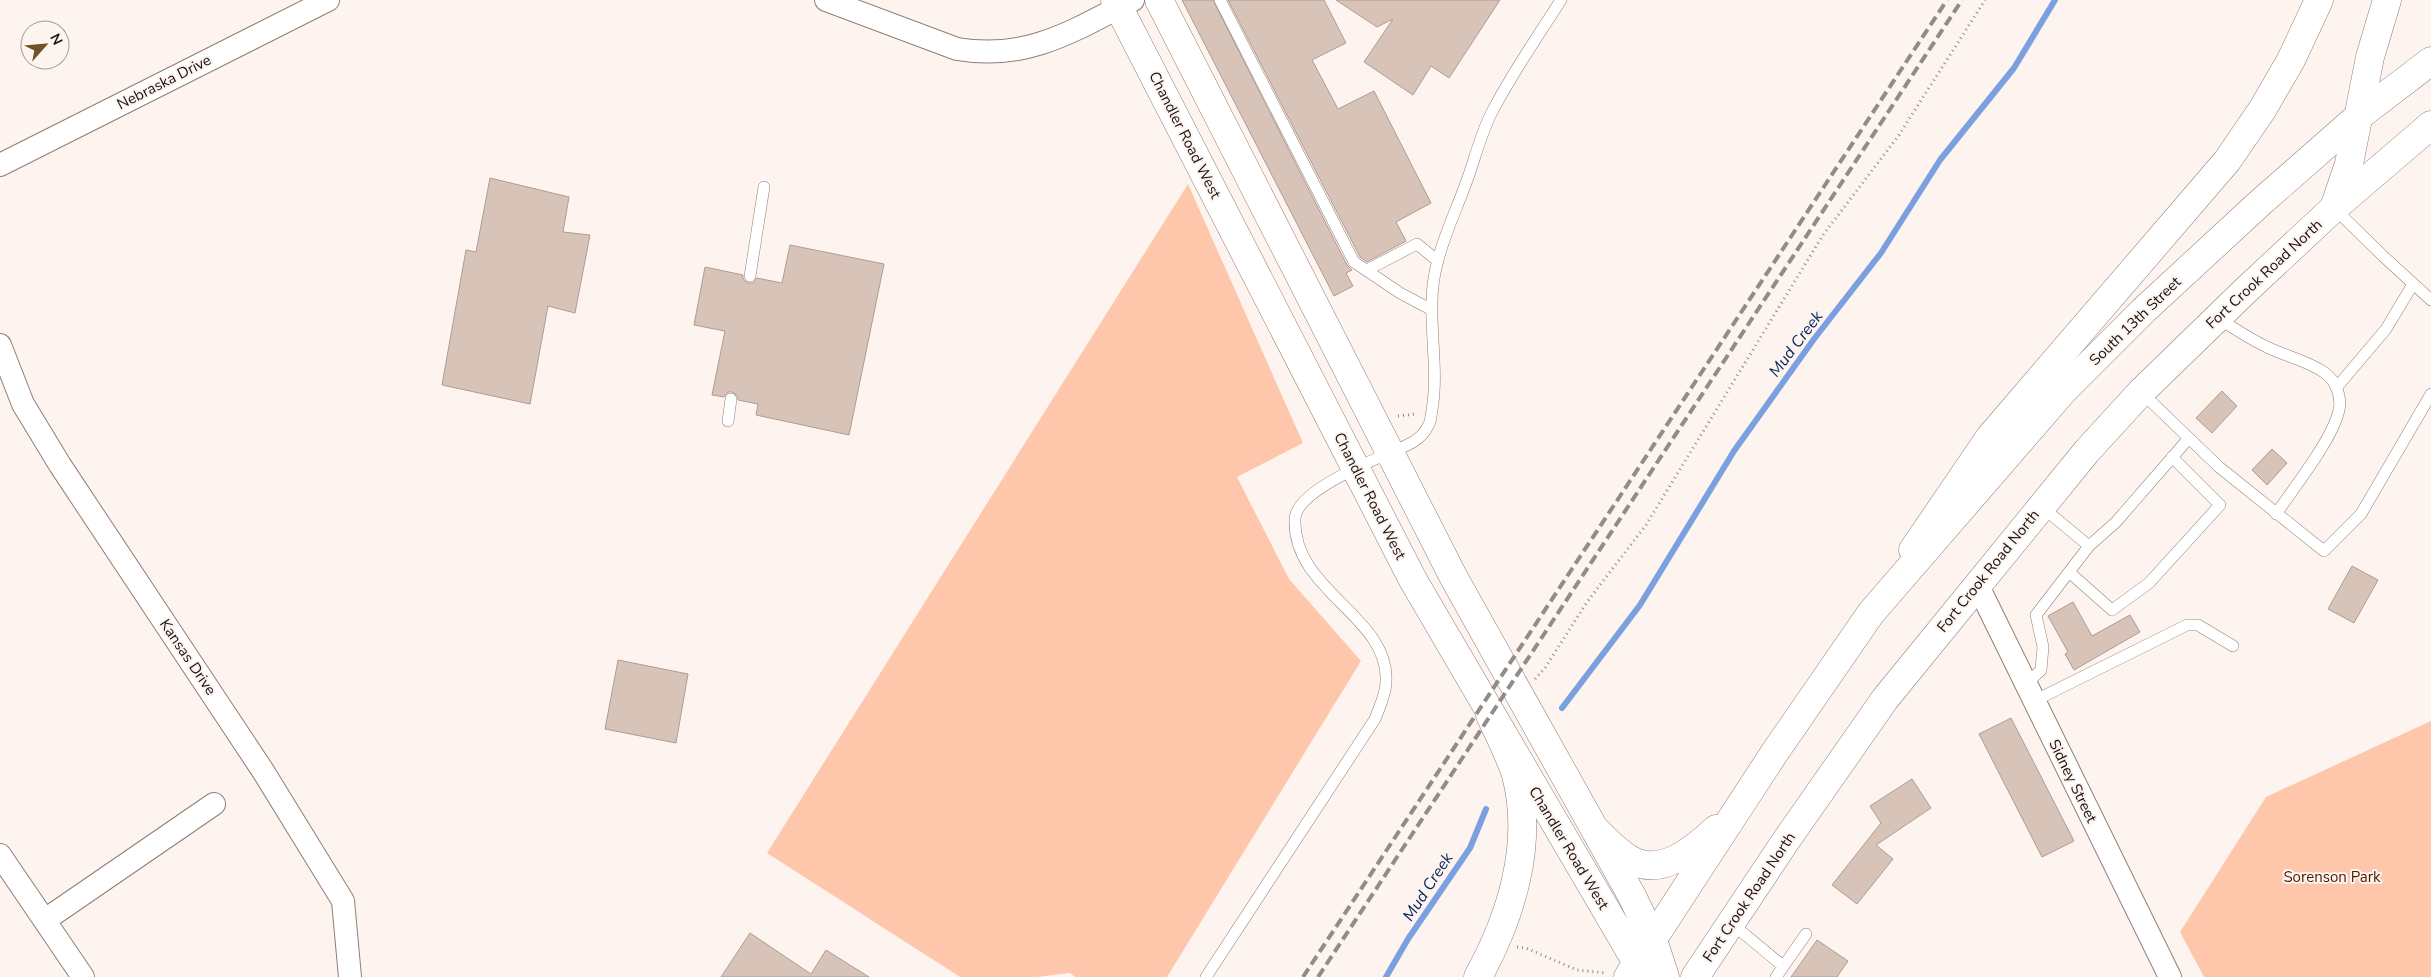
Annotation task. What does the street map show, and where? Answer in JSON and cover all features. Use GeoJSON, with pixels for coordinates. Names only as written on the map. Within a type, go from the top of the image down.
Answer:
{"type":"FeatureCollection","features":[{"type":"Feature","properties":{"kind":"main road","name":"Chandler Road West"},"geometry":{"type":"LineString","coordinates":[[1159,0],[1454,578],[1632,896],[1652,940],[1665,977]]}},
{"type":"Feature","properties":{"kind":"main road"},"geometry":{"type":"LineString","coordinates":[[1631,973],[1742,803],[1990,437],[2227,161],[2262,110],[2291,60],[2319,0]]}},
{"type":"Feature","properties":{"kind":"main road"},"geometry":{"type":"LineString","coordinates":[[2334,208],[2349,164],[2370,57],[2387,0]]}},
{"type":"Feature","properties":{"kind":"main road","name":"Chandler Road West"},"geometry":{"type":"LineString","coordinates":[[1122,2],[1413,580],[1490,715],[1631,973]]}},
{"type":"Feature","properties":{"kind":"main road","name":"South 13th Street"},"geometry":{"type":"LineString","coordinates":[[1871,613],[2070,384],[2159,296],[2261,202],[2359,116],[2431,61]]}},
{"type":"Feature","properties":{"kind":"main road"},"geometry":{"type":"LineString","coordinates":[[2334,208],[2429,132]]}},
{"type":"Feature","properties":{"kind":"main road","name":"Fort Crook Road North"},"geometry":{"type":"LineString","coordinates":[[1695,977],[1885,699],[2041,506],[2141,392],[2334,208]]}},
{"type":"Feature","properties":{"kind":"main road"},"geometry":{"type":"LineString","coordinates":[[1478,977],[1504,922],[1515,885],[1523,826],[1515,774],[1490,715]]}},
{"type":"Feature","properties":{"kind":"main road"},"geometry":{"type":"LineString","coordinates":[[1596,830],[1618,851],[1633,861],[1647,865],[1664,864],[1678,858],[1694,847],[1742,803]]}},
{"type":"Feature","properties":{"kind":"street","name":"Nebraska Drive"},"geometry":{"type":"LineString","coordinates":[[0,165],[328,0]]}},
{"type":"Feature","properties":{"kind":"street"},"geometry":{"type":"LineString","coordinates":[[826,0],[957,49],[978,52],[1018,50],[1048,42],[1122,2]]}},
{"type":"Feature","properties":{"kind":"street","name":"Kansas Drive"},"geometry":{"type":"LineString","coordinates":[[0,345],[23,404],[55,457],[263,771],[343,901],[350,977]]}},
{"type":"Feature","properties":{"kind":"street","name":"Sidney Street"},"geometry":{"type":"LineString","coordinates":[[1977,584],[2170,977]]}},
{"type":"Feature","properties":{"kind":"street"},"geometry":{"type":"LineString","coordinates":[[45,920],[214,804]]}},
{"type":"Feature","properties":{"kind":"street"},"geometry":{"type":"LineString","coordinates":[[0,855],[7,878],[45,920],[84,977]]}},
{"type":"Feature","properties":{"kind":"lane"},"geometry":{"type":"LineString","coordinates":[[1220,0],[1354,262],[1400,293],[1432,310]]}},
{"type":"Feature","properties":{"kind":"lane"},"geometry":{"type":"LineString","coordinates":[[1206,977],[1375,719],[1386,683],[1384,660],[1378,644],[1311,571],[1296,540],[1294,517],[1302,502],[1322,487],[1389,453],[1414,443],[1429,426],[1434,396],[1435,350],[1432,310],[1438,261],[1492,112],[1561,0]]}},
{"type":"Feature","properties":{"kind":"lane"},"geometry":{"type":"LineString","coordinates":[[750,276],[764,187]]}},
{"type":"Feature","properties":{"kind":"lane"},"geometry":{"type":"LineString","coordinates":[[2334,208],[2431,300]]}},
{"type":"Feature","properties":{"kind":"lane"},"geometry":{"type":"LineString","coordinates":[[1367,270],[1417,244],[1438,261]]}},
{"type":"Feature","properties":{"kind":"lane"},"geometry":{"type":"LineString","coordinates":[[2337,388],[2386,329],[2413,284]]}},
{"type":"Feature","properties":{"kind":"lane"},"geometry":{"type":"LineString","coordinates":[[2217,318],[2269,348],[2315,367],[2327,374],[2337,388],[2340,400],[2336,420],[2320,450],[2276,514]]}},
{"type":"Feature","properties":{"kind":"lane"},"geometry":{"type":"LineString","coordinates":[[2141,392],[2219,467],[2324,551],[2361,514],[2431,394]]}},
{"type":"Feature","properties":{"kind":"lane"},"geometry":{"type":"LineString","coordinates":[[728,421],[732,399]]}},
{"type":"Feature","properties":{"kind":"lane"},"geometry":{"type":"LineString","coordinates":[[2030,693],[2041,670],[2043,646],[2036,615],[2089,546],[2116,522],[2189,438]]}},
{"type":"Feature","properties":{"kind":"lane"},"geometry":{"type":"LineString","coordinates":[[2069,572],[2112,610],[2149,582],[2220,505],[2172,457]]}},
{"type":"Feature","properties":{"kind":"lane"},"geometry":{"type":"LineString","coordinates":[[2041,506],[2089,546]]}},
{"type":"Feature","properties":{"kind":"lane"},"geometry":{"type":"LineString","coordinates":[[2030,693],[2187,625],[2198,625],[2233,646]]}},
{"type":"Feature","properties":{"kind":"lane"},"geometry":{"type":"LineString","coordinates":[[1731,923],[1784,966]]}},
{"type":"Feature","properties":{"kind":"lane"},"geometry":{"type":"LineString","coordinates":[[1776,977],[1806,934]]}},
{"type":"Feature","properties":{"kind":"path"},"geometry":{"type":"LineString","coordinates":[[1519,695],[1545,668],[1587,602],[1646,525],[1823,235],[1899,135],[1986,0]]}},
{"type":"Feature","properties":{"kind":"path"},"geometry":{"type":"LineString","coordinates":[[1493,947],[1526,948],[1577,970],[1631,973]]}},
{"type":"Feature","properties":{"kind":"green space"},"geometry":{"type":"Polygon","coordinates":[[[1188,184],[1303,443],[1237,477],[1289,579],[1361,661],[1167,977],[1075,977],[1070,973],[1037,977],[960,977],[767,853],[1188,184]]]}},
{"type":"Feature","properties":{"kind":"green space","name":"Sorenson Park"},"geometry":{"type":"Polygon","coordinates":[[[2431,721],[2431,977],[2204,977],[2180,932],[2266,797],[2431,721]]]}},
{"type":"Feature","properties":{"kind":"building"},"geometry":{"type":"Polygon","coordinates":[[[1182,0],[1213,0],[1347,265],[1352,270],[1346,273],[1353,286],[1334,296],[1182,0]]]}},
{"type":"Feature","properties":{"kind":"building"},"geometry":{"type":"Polygon","coordinates":[[[1228,0],[1324,0],[1346,43],[1312,60],[1338,109],[1374,91],[1431,203],[1396,222],[1406,241],[1367,262],[1360,257],[1228,0]]]}},
{"type":"Feature","properties":{"kind":"building"},"geometry":{"type":"Polygon","coordinates":[[[1336,0],[1500,0],[1449,78],[1431,66],[1413,95],[1364,62],[1393,19],[1377,27],[1336,0]]]}},
{"type":"Feature","properties":{"kind":"building"},"geometry":{"type":"Polygon","coordinates":[[[490,178],[569,197],[563,232],[590,235],[575,313],[548,306],[530,404],[442,385],[466,250],[476,252],[490,178]]]}},
{"type":"Feature","properties":{"kind":"building"},"geometry":{"type":"Polygon","coordinates":[[[790,245],[884,264],[849,435],[756,415],[758,404],[738,400],[738,396],[732,392],[728,392],[724,397],[712,395],[725,331],[694,325],[705,267],[743,275],[743,279],[748,283],[753,283],[757,278],[782,283],[790,245]]]}},
{"type":"Feature","properties":{"kind":"building"},"geometry":{"type":"Polygon","coordinates":[[[2222,391],[2237,406],[2212,433],[2196,418],[2222,391]]]}},
{"type":"Feature","properties":{"kind":"building"},"geometry":{"type":"Polygon","coordinates":[[[2272,449],[2287,463],[2267,485],[2252,470],[2272,449]]]}},
{"type":"Feature","properties":{"kind":"building"},"geometry":{"type":"Polygon","coordinates":[[[2352,566],[2378,580],[2354,623],[2328,609],[2352,566]]]}},
{"type":"Feature","properties":{"kind":"building"},"geometry":{"type":"Polygon","coordinates":[[[2073,602],[2092,636],[2130,615],[2140,632],[2074,670],[2065,654],[2068,652],[2048,616],[2073,602]]]}},
{"type":"Feature","properties":{"kind":"building"},"geometry":{"type":"Polygon","coordinates":[[[618,660],[688,674],[676,743],[605,729],[618,660]]]}},
{"type":"Feature","properties":{"kind":"building"},"geometry":{"type":"Polygon","coordinates":[[[2011,718],[2074,841],[2042,857],[1979,734],[2011,718]]]}},
{"type":"Feature","properties":{"kind":"building"},"geometry":{"type":"Polygon","coordinates":[[[1912,779],[1931,808],[1876,845],[1893,859],[1857,904],[1832,885],[1881,823],[1870,806],[1912,779]]]}},
{"type":"Feature","properties":{"kind":"building"},"geometry":{"type":"Polygon","coordinates":[[[750,933],[811,974],[826,950],[869,977],[721,977],[750,933]]]}},
{"type":"Feature","properties":{"kind":"building"},"geometry":{"type":"Polygon","coordinates":[[[1817,940],[1848,961],[1837,977],[1791,977],[1817,940]]]}},
{"type":"Feature","properties":{"kind":"waterway","name":"Mud Creek"},"geometry":{"type":"LineString","coordinates":[[1562,708],[1640,605],[1734,451],[1814,339],[1881,253],[1940,160],[2014,68],[2055,0]]}},
{"type":"Feature","properties":{"kind":"waterway","name":"Mud Creek"},"geometry":{"type":"LineString","coordinates":[[1386,977],[1408,939],[1470,848],[1486,809]]}},
{"type":"Feature","properties":{"kind":"railway"},"geometry":{"type":"LineString","coordinates":[[1303,977],[1947,0]]}},
{"type":"Feature","properties":{"kind":"railway"},"geometry":{"type":"LineString","coordinates":[[1318,977],[1962,0]]}}]}
